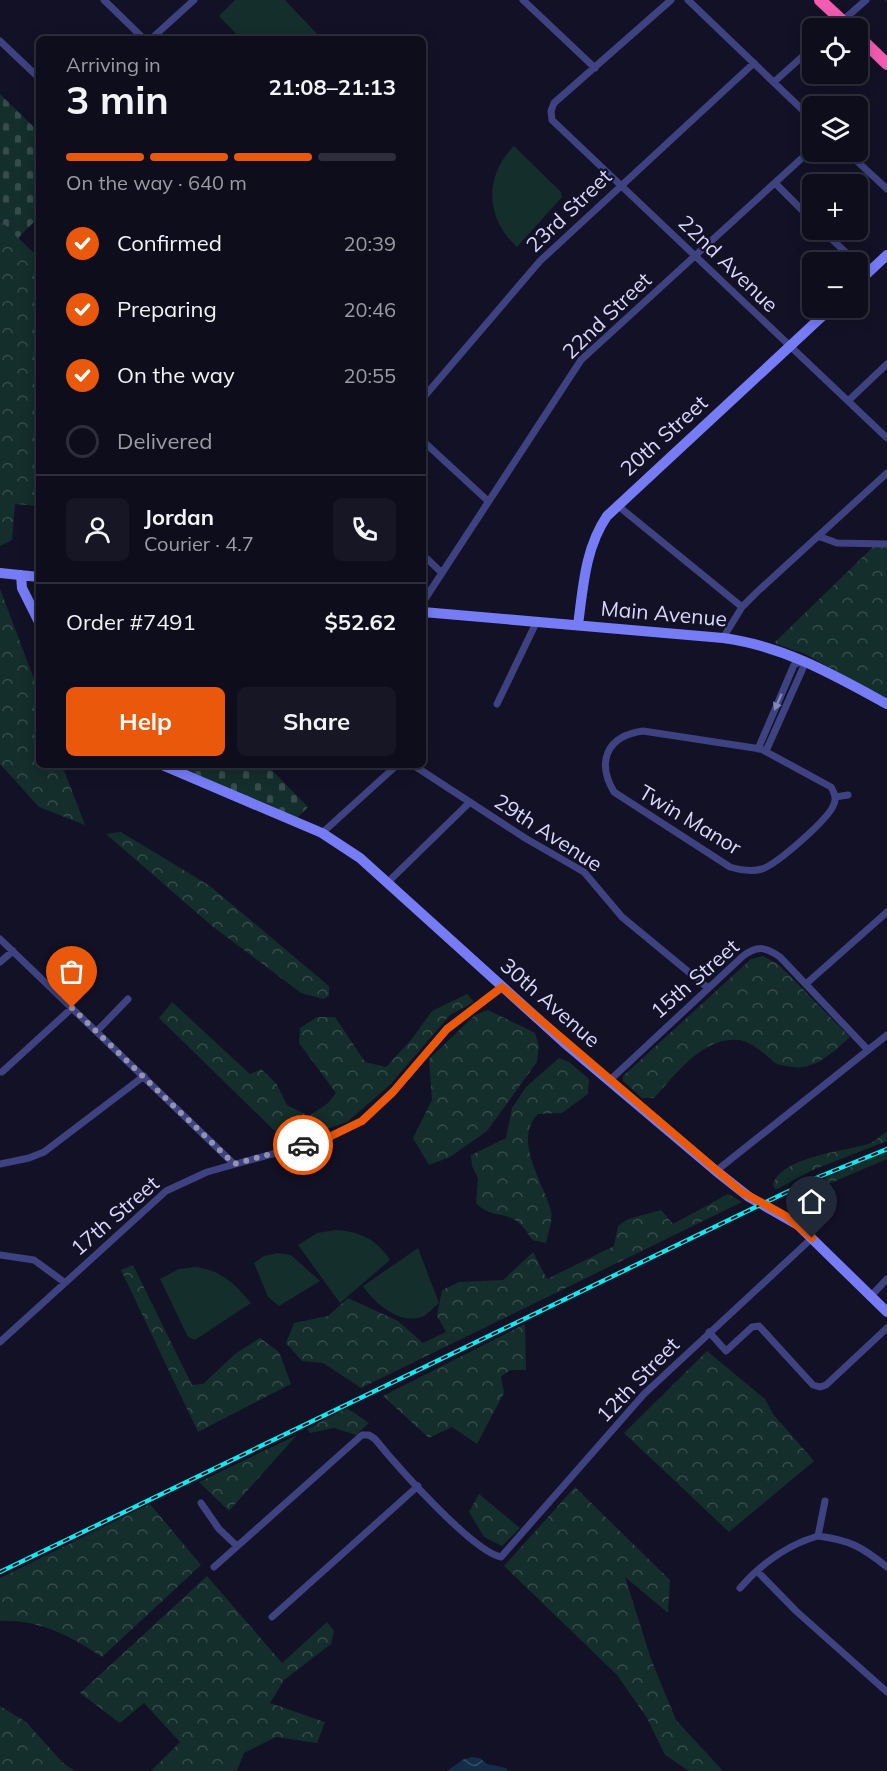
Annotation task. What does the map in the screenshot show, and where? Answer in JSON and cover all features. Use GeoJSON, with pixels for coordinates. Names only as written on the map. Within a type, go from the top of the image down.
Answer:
{"type":"FeatureCollection","features":[{"type":"Feature","properties":{"kind":"highway"},"geometry":{"type":"LineString","coordinates":[[820,0],[835,18]]}},
{"type":"Feature","properties":{"kind":"highway"},"geometry":{"type":"LineString","coordinates":[[868,46],[887,64]]}},
{"type":"Feature","properties":{"kind":"street"},"geometry":{"type":"LineString","coordinates":[[104,0],[141,36]]}},
{"type":"Feature","properties":{"kind":"street"},"geometry":{"type":"LineString","coordinates":[[154,36],[194,0]]}},
{"type":"Feature","properties":{"kind":"street"},"geometry":{"type":"LineString","coordinates":[[523,0],[595,68],[671,0]]}},
{"type":"Feature","properties":{"kind":"street"},"geometry":{"type":"LineString","coordinates":[[688,0],[802,109]]}},
{"type":"Feature","properties":{"kind":"street"},"geometry":{"type":"LineString","coordinates":[[849,18],[866,0]]}},
{"type":"Feature","properties":{"kind":"street"},"geometry":{"type":"LineString","coordinates":[[0,41],[36,75]]}},
{"type":"Feature","properties":{"kind":"street"},"geometry":{"type":"LineString","coordinates":[[774,82],[802,57]]}},
{"type":"Feature","properties":{"kind":"street","name":"23rd Street"},"geometry":{"type":"LineString","coordinates":[[426,394],[540,261],[754,63]]}},
{"type":"Feature","properties":{"kind":"street","name":"22nd Avenue"},"geometry":{"type":"LineString","coordinates":[[595,68],[554,103],[551,111],[552,120],[887,438]]}},
{"type":"Feature","properties":{"kind":"street","name":"22nd Street"},"geometry":{"type":"LineString","coordinates":[[426,597],[581,360],[802,158]]}},
{"type":"Feature","properties":{"kind":"street"},"geometry":{"type":"LineString","coordinates":[[858,162],[887,189]]}},
{"type":"Feature","properties":{"kind":"street"},"geometry":{"type":"LineString","coordinates":[[775,183],[802,209]]}},
{"type":"Feature","properties":{"kind":"street"},"geometry":{"type":"LineString","coordinates":[[833,240],[845,252]]}},
{"type":"Feature","properties":{"kind":"street"},"geometry":{"type":"LineString","coordinates":[[868,272],[887,255]]}},
{"type":"Feature","properties":{"kind":"street","name":"20th Street"},"geometry":{"type":"LineString","coordinates":[[578,625],[590,554],[598,530],[617,505],[820,318]]}},
{"type":"Feature","properties":{"kind":"street"},"geometry":{"type":"LineString","coordinates":[[848,401],[887,364]]}},
{"type":"Feature","properties":{"kind":"street"},"geometry":{"type":"LineString","coordinates":[[426,444],[488,501]]}},
{"type":"Feature","properties":{"kind":"street"},"geometry":{"type":"LineString","coordinates":[[723,638],[742,607],[887,473]]}},
{"type":"Feature","properties":{"kind":"street"},"geometry":{"type":"LineString","coordinates":[[617,505],[742,607]]}},
{"type":"Feature","properties":{"kind":"street"},"geometry":{"type":"LineString","coordinates":[[819,536],[837,543],[887,544]]}},
{"type":"Feature","properties":{"kind":"street"},"geometry":{"type":"LineString","coordinates":[[426,558],[441,573]]}},
{"type":"Feature","properties":{"kind":"street"},"geometry":{"type":"LineString","coordinates":[[0,573],[36,577]]}},
{"type":"Feature","properties":{"kind":"street"},"geometry":{"type":"LineString","coordinates":[[21,575],[22,588],[36,616]]}},
{"type":"Feature","properties":{"kind":"street","name":"Main Avenue"},"geometry":{"type":"LineString","coordinates":[[426,612],[723,638],[764,645],[803,660],[887,704]]}},
{"type":"Feature","properties":{"kind":"street"},"geometry":{"type":"LineString","coordinates":[[497,705],[536,623]]}},
{"type":"Feature","properties":{"kind":"street"},"geometry":{"type":"LineString","coordinates":[[758,749],[794,665],[803,660],[803,668],[766,751]]}},
{"type":"Feature","properties":{"kind":"street","name":"Twin Manor"},"geometry":{"type":"LineString","coordinates":[[643,731],[766,751],[831,787],[835,804],[777,860],[762,868],[744,871],[730,867],[627,802],[614,792],[606,777],[605,759],[613,744],[626,734],[643,731]]}},
{"type":"Feature","properties":{"kind":"street","name":"30th Avenue"},"geometry":{"type":"LineString","coordinates":[[169,768],[322,834],[360,858],[502,987],[716,1171],[749,1197],[786,1216],[812,1238],[887,1312]]}},
{"type":"Feature","properties":{"kind":"street"},"geometry":{"type":"LineString","coordinates":[[322,834],[394,768]]}},
{"type":"Feature","properties":{"kind":"street","name":"29th Avenue"},"geometry":{"type":"LineString","coordinates":[[418,768],[525,838],[584,872],[622,918],[708,988]]}},
{"type":"Feature","properties":{"kind":"street"},"geometry":{"type":"LineString","coordinates":[[835,797],[848,795]]}},
{"type":"Feature","properties":{"kind":"street"},"geometry":{"type":"LineString","coordinates":[[388,882],[470,802]]}},
{"type":"Feature","properties":{"kind":"street"},"geometry":{"type":"LineString","coordinates":[[868,1050],[807,983],[887,912]]}},
{"type":"Feature","properties":{"kind":"street"},"geometry":{"type":"LineString","coordinates":[[0,939],[234,1164]]}},
{"type":"Feature","properties":{"kind":"street","name":"15th Street"},"geometry":{"type":"LineString","coordinates":[[609,1080],[743,956],[759,947],[768,948],[780,957],[807,983]]}},
{"type":"Feature","properties":{"kind":"street"},"geometry":{"type":"LineString","coordinates":[[0,962],[13,951]]}},
{"type":"Feature","properties":{"kind":"street","name":"17th Street"},"geometry":{"type":"LineString","coordinates":[[0,1342],[159,1196],[175,1186],[234,1164],[323,1140],[362,1121],[393,1092],[447,1029],[502,987]]}},
{"type":"Feature","properties":{"kind":"street"},"geometry":{"type":"LineString","coordinates":[[97,1031],[128,999]]}},
{"type":"Feature","properties":{"kind":"street"},"geometry":{"type":"LineString","coordinates":[[2,1072],[72,1008]]}},
{"type":"Feature","properties":{"kind":"street"},"geometry":{"type":"LineString","coordinates":[[716,1171],[887,1035]]}},
{"type":"Feature","properties":{"kind":"street"},"geometry":{"type":"LineString","coordinates":[[0,1164],[29,1158],[44,1152],[144,1076]]}},
{"type":"Feature","properties":{"kind":"street","name":"12th Street"},"geometry":{"type":"LineString","coordinates":[[418,1486],[469,1538],[490,1555],[501,1557],[637,1402],[709,1332],[812,1238]]}},
{"type":"Feature","properties":{"kind":"street"},"geometry":{"type":"LineString","coordinates":[[0,1255],[34,1260],[44,1265],[64,1282]]}},
{"type":"Feature","properties":{"kind":"street"},"geometry":{"type":"LineString","coordinates":[[870,1297],[887,1279]]}},
{"type":"Feature","properties":{"kind":"street"},"geometry":{"type":"LineString","coordinates":[[709,1332],[726,1351],[752,1327],[759,1326],[813,1384],[820,1388],[887,1328]]}},
{"type":"Feature","properties":{"kind":"street"},"geometry":{"type":"LineString","coordinates":[[214,1567],[362,1435],[369,1435],[375,1439],[418,1486],[272,1617]]}},
{"type":"Feature","properties":{"kind":"street"},"geometry":{"type":"LineString","coordinates":[[818,1536],[825,1501]]}},
{"type":"Feature","properties":{"kind":"street"},"geometry":{"type":"LineString","coordinates":[[201,1503],[219,1529],[237,1546]]}},
{"type":"Feature","properties":{"kind":"street"},"geometry":{"type":"LineString","coordinates":[[740,1588],[784,1550],[818,1536],[844,1539],[861,1546],[887,1567]]}},
{"type":"Feature","properties":{"kind":"street"},"geometry":{"type":"LineString","coordinates":[[757,1571],[796,1611],[887,1692]]}},
{"type":"Feature","properties":{"kind":"green space"},"geometry":{"type":"Polygon","coordinates":[[[235,0],[285,0],[319,36],[238,36],[219,16],[235,0]]]}},
{"type":"Feature","properties":{"kind":"green space"},"geometry":{"type":"Polygon","coordinates":[[[0,94],[36,129],[36,220],[18,238],[0,220],[0,94]]]}},
{"type":"Feature","properties":{"kind":"green space"},"geometry":{"type":"Polygon","coordinates":[[[514,146],[561,192],[562,197],[517,247],[506,236],[499,223],[492,197],[497,170],[514,146]]]}},
{"type":"Feature","properties":{"kind":"green space"},"geometry":{"type":"Polygon","coordinates":[[[0,220],[36,255],[36,506],[15,504],[12,540],[0,546],[0,220]]]}},
{"type":"Feature","properties":{"kind":"green space"},"geometry":{"type":"Polygon","coordinates":[[[887,544],[887,699],[805,654],[774,643],[875,545],[887,544]]]}},
{"type":"Feature","properties":{"kind":"green space"},"geometry":{"type":"Polygon","coordinates":[[[0,589],[36,684],[36,768],[63,768],[85,825],[39,807],[0,764],[0,589]]]}},
{"type":"Feature","properties":{"kind":"green space"},"geometry":{"type":"Polygon","coordinates":[[[182,768],[270,768],[308,807],[297,818],[182,768]]]}},
{"type":"Feature","properties":{"kind":"green space"},"geometry":{"type":"Polygon","coordinates":[[[121,832],[210,886],[329,986],[329,996],[323,999],[301,993],[212,926],[106,834],[121,832]]]}},
{"type":"Feature","properties":{"kind":"green space"},"geometry":{"type":"Polygon","coordinates":[[[763,956],[778,964],[850,1037],[822,1060],[805,1067],[777,1064],[749,1043],[726,1040],[702,1050],[691,1058],[654,1098],[642,1098],[623,1081],[623,1076],[751,959],[763,956]]]}},
{"type":"Feature","properties":{"kind":"green space"},"geometry":{"type":"Polygon","coordinates":[[[467,994],[474,1002],[450,1015],[390,1085],[347,1122],[287,1143],[159,1018],[172,1002],[250,1074],[261,1069],[276,1083],[287,1105],[309,1116],[328,1103],[336,1093],[299,1043],[300,1028],[317,1017],[335,1017],[365,1062],[386,1067],[411,1040],[432,1011],[467,994]]]}},
{"type":"Feature","properties":{"kind":"green space"},"geometry":{"type":"Polygon","coordinates":[[[488,1010],[535,1033],[539,1046],[537,1062],[487,1131],[450,1157],[429,1165],[413,1138],[432,1100],[429,1059],[475,1015],[488,1010]]]}},
{"type":"Feature","properties":{"kind":"green space"},"geometry":{"type":"Polygon","coordinates":[[[559,1058],[569,1062],[589,1079],[588,1094],[562,1113],[538,1114],[531,1124],[528,1136],[529,1149],[551,1211],[551,1223],[546,1243],[532,1240],[517,1222],[483,1209],[476,1203],[478,1178],[472,1166],[471,1155],[506,1138],[512,1108],[526,1087],[559,1058]]]}},
{"type":"Feature","properties":{"kind":"green space"},"geometry":{"type":"Polygon","coordinates":[[[887,1131],[887,1141],[815,1169],[779,1188],[775,1189],[773,1185],[778,1175],[800,1162],[868,1144],[887,1131]]]}},
{"type":"Feature","properties":{"kind":"green space"},"geometry":{"type":"Polygon","coordinates":[[[887,1151],[887,1159],[805,1194],[803,1188],[887,1151]]]}},
{"type":"Feature","properties":{"kind":"green space"},"geometry":{"type":"Polygon","coordinates":[[[728,1194],[742,1202],[361,1388],[323,1363],[302,1361],[286,1343],[294,1323],[328,1316],[348,1298],[398,1321],[423,1343],[446,1332],[437,1316],[442,1290],[459,1282],[503,1280],[533,1252],[547,1279],[614,1246],[618,1226],[628,1219],[661,1210],[673,1224],[728,1194]]]}},
{"type":"Feature","properties":{"kind":"green space"},"geometry":{"type":"Polygon","coordinates":[[[336,1230],[352,1232],[367,1238],[380,1247],[390,1260],[340,1303],[298,1245],[317,1233],[336,1230]]]}},
{"type":"Feature","properties":{"kind":"green space"},"geometry":{"type":"Polygon","coordinates":[[[418,1248],[439,1303],[424,1316],[416,1319],[389,1312],[363,1286],[418,1248]]]}},
{"type":"Feature","properties":{"kind":"green space"},"geometry":{"type":"Polygon","coordinates":[[[277,1253],[291,1255],[320,1281],[279,1306],[268,1297],[254,1263],[264,1256],[277,1253]]]}},
{"type":"Feature","properties":{"kind":"green space"},"geometry":{"type":"Polygon","coordinates":[[[133,1265],[192,1385],[203,1384],[235,1354],[260,1338],[279,1352],[291,1384],[198,1432],[121,1270],[133,1265]]]}},
{"type":"Feature","properties":{"kind":"green space"},"geometry":{"type":"Polygon","coordinates":[[[195,1267],[220,1274],[239,1289],[251,1303],[195,1340],[188,1337],[160,1279],[179,1269],[195,1267]]]}},
{"type":"Feature","properties":{"kind":"green space"},"geometry":{"type":"Polygon","coordinates":[[[525,1324],[526,1370],[511,1370],[501,1376],[504,1393],[477,1444],[452,1427],[429,1438],[383,1396],[525,1324]]]}},
{"type":"Feature","properties":{"kind":"green space"},"geometry":{"type":"Polygon","coordinates":[[[707,1351],[765,1399],[773,1414],[814,1461],[729,1532],[624,1433],[707,1351]]]}},
{"type":"Feature","properties":{"kind":"green space"},"geometry":{"type":"Polygon","coordinates":[[[347,1408],[369,1423],[356,1435],[334,1428],[310,1433],[307,1429],[347,1408]]]}},
{"type":"Feature","properties":{"kind":"green space"},"geometry":{"type":"Polygon","coordinates":[[[297,1435],[229,1511],[199,1482],[297,1435]]]}},
{"type":"Feature","properties":{"kind":"green space"},"geometry":{"type":"Polygon","coordinates":[[[575,1487],[670,1580],[668,1613],[625,1577],[651,1659],[676,1720],[723,1771],[689,1771],[665,1755],[647,1718],[617,1675],[504,1566],[575,1487]]]}},
{"type":"Feature","properties":{"kind":"green space"},"geometry":{"type":"Polygon","coordinates":[[[479,1494],[520,1528],[502,1546],[484,1537],[469,1512],[479,1494]]]}},
{"type":"Feature","properties":{"kind":"green space"},"geometry":{"type":"Polygon","coordinates":[[[150,1504],[201,1565],[102,1657],[54,1630],[28,1623],[0,1621],[0,1578],[150,1504]]]}},
{"type":"Feature","properties":{"kind":"green space"},"geometry":{"type":"Polygon","coordinates":[[[207,1576],[282,1663],[327,1622],[334,1631],[331,1644],[284,1680],[270,1703],[325,1722],[317,1743],[276,1737],[244,1753],[237,1771],[151,1771],[180,1742],[144,1703],[120,1723],[80,1693],[207,1576]]]}},
{"type":"Feature","properties":{"kind":"green space"},"geometry":{"type":"Polygon","coordinates":[[[0,1706],[26,1722],[63,1763],[75,1771],[0,1771],[0,1706]]]}},
{"type":"Feature","properties":{"kind":"water"},"geometry":{"type":"Polygon","coordinates":[[[480,1758],[487,1764],[506,1768],[508,1771],[447,1771],[464,1759],[480,1758]]]}},
{"type":"Feature","properties":{"kind":"railway"},"geometry":{"type":"LineString","coordinates":[[0,1572],[816,1178],[887,1149]]}},
{"type":"Feature","properties":{"kind":"way so far"},"geometry":{"type":"LineString","coordinates":[[72,1008],[234,1164],[303,1145]]}},
{"type":"Feature","properties":{"kind":"route"},"geometry":{"type":"LineString","coordinates":[[303,1145],[323,1140],[362,1121],[393,1092],[447,1029],[502,987],[716,1171],[749,1197],[786,1216],[812,1238]]}}]}
